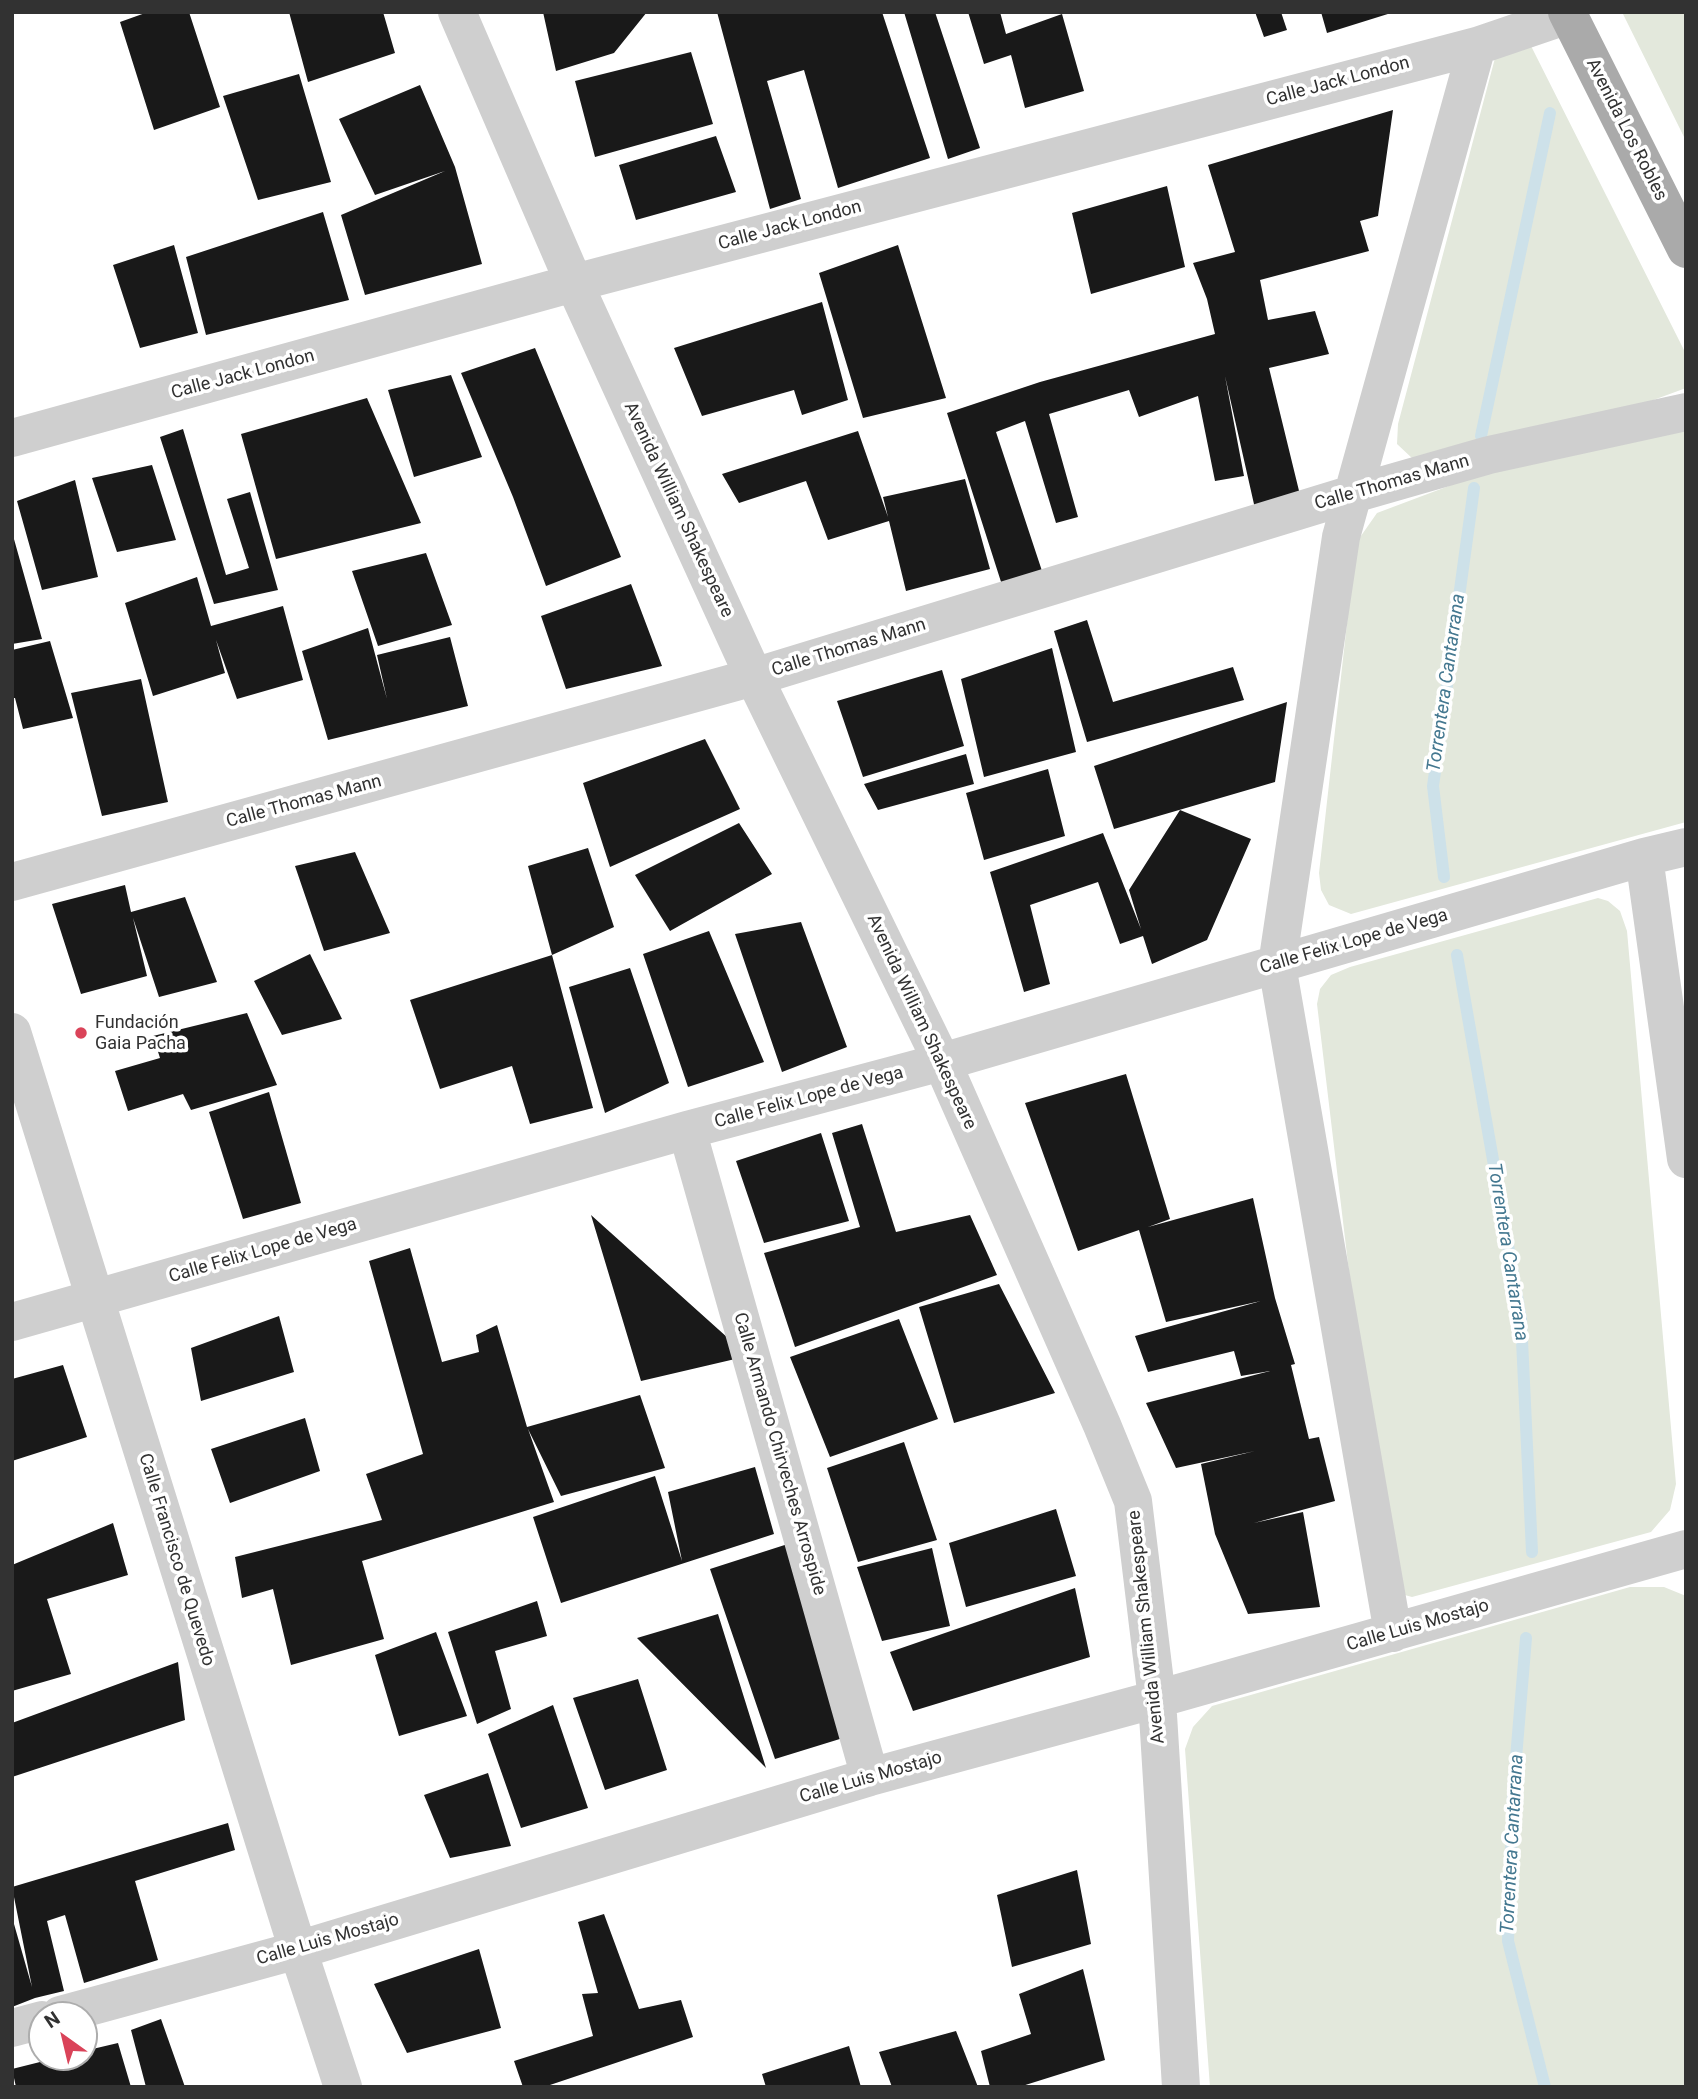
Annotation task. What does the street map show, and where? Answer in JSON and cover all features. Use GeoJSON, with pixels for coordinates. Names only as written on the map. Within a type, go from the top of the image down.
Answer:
{"type":"FeatureCollection","features":[{"type":"Feature","properties":{"kind":"main road","name":"Avenida Los Robles"},"geometry":{"type":"LineString","coordinates":[[1567,13],[1686,249]]}},
{"type":"Feature","properties":{"kind":"street","name":"Avenida William Shakespeare"},"geometry":{"type":"LineString","coordinates":[[457,12],[574,283],[754,677],[942,1062],[1097,1412],[1133,1501],[1157,1699],[1181,2087]]}},
{"type":"Feature","properties":{"kind":"street","name":"Calle Jack London"},"geometry":{"type":"LineString","coordinates":[[12,438],[574,283],[1476,46],[1567,13]]}},
{"type":"Feature","properties":{"kind":"street"},"geometry":{"type":"LineString","coordinates":[[1393,1633],[1277,965],[1340,537],[1476,46]]}},
{"type":"Feature","properties":{"kind":"street","name":"Calle Thomas Mann"},"geometry":{"type":"LineString","coordinates":[[12,882],[754,677],[1353,494],[1489,456],[1686,412]]}},
{"type":"Feature","properties":{"kind":"street","name":"Calle Felix Lope de Vega"},"geometry":{"type":"LineString","coordinates":[[12,1322],[687,1130],[942,1062],[1686,847]]}},
{"type":"Feature","properties":{"kind":"street"},"geometry":{"type":"LineString","coordinates":[[1644,857],[1686,1159]]}},
{"type":"Feature","properties":{"kind":"street","name":"Calle Francisco de Quevedo"},"geometry":{"type":"LineString","coordinates":[[12,1032],[343,2087]]}},
{"type":"Feature","properties":{"kind":"street","name":"Calle Armando Chirveches Arrospide"},"geometry":{"type":"LineString","coordinates":[[687,1130],[870,1777]]}},
{"type":"Feature","properties":{"kind":"street","name":"Calle Luis Mostajo"},"geometry":{"type":"LineString","coordinates":[[98,2005],[298,1950],[870,1777],[1157,1699],[1686,1549]]}},
{"type":"Feature","properties":{"kind":"shaded area"},"geometry":{"type":"Polygon","coordinates":[[[1622,12],[1686,12],[1686,141],[1622,12]]]}},
{"type":"Feature","properties":{"kind":"shaded area"},"geometry":{"type":"Polygon","coordinates":[[[1527,38],[1686,354],[1686,388],[1648,402],[1413,459],[1397,444],[1398,424],[1499,43],[1527,38]]]}},
{"type":"Feature","properties":{"kind":"shaded area"},"geometry":{"type":"Polygon","coordinates":[[[1686,428],[1686,822],[1351,914],[1329,905],[1321,890],[1319,873],[1356,543],[1377,513],[1478,475],[1686,428]]]}},
{"type":"Feature","properties":{"kind":"shaded area"},"geometry":{"type":"Polygon","coordinates":[[[1598,898],[1608,901],[1620,911],[1627,931],[1676,1484],[1670,1510],[1651,1532],[1412,1597],[1394,1592],[1385,1573],[1317,1004],[1320,989],[1331,975],[1350,967],[1598,898]]]}},
{"type":"Feature","properties":{"kind":"shaded area"},"geometry":{"type":"Polygon","coordinates":[[[1630,1587],[1664,1587],[1686,1596],[1686,2087],[1210,2087],[1185,1749],[1193,1727],[1212,1706],[1630,1587]]]}},
{"type":"Feature","properties":{"kind":"building"},"geometry":{"type":"Polygon","coordinates":[[[148,12],[189,12],[220,107],[154,130],[120,22],[148,12]]]}},
{"type":"Feature","properties":{"kind":"building"},"geometry":{"type":"Polygon","coordinates":[[[289,12],[383,12],[395,53],[308,82],[289,12]]]}},
{"type":"Feature","properties":{"kind":"building"},"geometry":{"type":"Polygon","coordinates":[[[543,12],[647,12],[614,53],[556,71],[543,12]]]}},
{"type":"Feature","properties":{"kind":"building"},"geometry":{"type":"Polygon","coordinates":[[[717,12],[882,12],[930,158],[838,188],[804,70],[767,81],[801,199],[770,209],[717,12]]]}},
{"type":"Feature","properties":{"kind":"building"},"geometry":{"type":"Polygon","coordinates":[[[904,12],[935,12],[980,148],[948,159],[904,12]]]}},
{"type":"Feature","properties":{"kind":"building"},"geometry":{"type":"Polygon","coordinates":[[[968,12],[1000,12],[1006,34],[1062,14],[1084,91],[1025,108],[1011,55],[984,64],[968,12]]]}},
{"type":"Feature","properties":{"kind":"building"},"geometry":{"type":"Polygon","coordinates":[[[1255,12],[1281,12],[1287,30],[1264,37],[1255,12]]]}},
{"type":"Feature","properties":{"kind":"building"},"geometry":{"type":"Polygon","coordinates":[[[1321,12],[1390,12],[1391,13],[1327,33],[1321,12]]]}},
{"type":"Feature","properties":{"kind":"building"},"geometry":{"type":"Polygon","coordinates":[[[691,52],[713,124],[595,157],[575,81],[691,52]]]}},
{"type":"Feature","properties":{"kind":"building"},"geometry":{"type":"Polygon","coordinates":[[[299,74],[331,182],[258,200],[223,96],[299,74]]]}},
{"type":"Feature","properties":{"kind":"building"},"geometry":{"type":"Polygon","coordinates":[[[420,85],[455,167],[482,264],[365,295],[341,215],[445,171],[375,195],[339,119],[420,85]]]}},
{"type":"Feature","properties":{"kind":"building"},"geometry":{"type":"Polygon","coordinates":[[[1393,110],[1378,216],[1360,221],[1369,251],[1260,280],[1268,320],[1315,311],[1329,354],[1269,368],[1301,499],[1256,513],[1225,376],[1244,476],[1215,481],[1198,396],[1139,417],[1129,390],[1049,414],[1078,517],[1056,523],[1025,421],[996,432],[1043,574],[1002,585],[947,413],[1040,382],[1215,334],[1207,299],[1193,263],[1235,252],[1208,165],[1393,110]]]}},
{"type":"Feature","properties":{"kind":"building"},"geometry":{"type":"Polygon","coordinates":[[[716,136],[736,192],[636,220],[619,165],[716,136]]]}},
{"type":"Feature","properties":{"kind":"building"},"geometry":{"type":"Polygon","coordinates":[[[1167,186],[1185,267],[1091,294],[1072,213],[1167,186]]]}},
{"type":"Feature","properties":{"kind":"building"},"geometry":{"type":"Polygon","coordinates":[[[323,212],[349,300],[206,335],[186,257],[323,212]]]}},
{"type":"Feature","properties":{"kind":"building"},"geometry":{"type":"Polygon","coordinates":[[[174,245],[198,333],[140,348],[113,265],[174,245]]]}},
{"type":"Feature","properties":{"kind":"building"},"geometry":{"type":"Polygon","coordinates":[[[898,245],[946,398],[863,418],[819,273],[898,245]]]}},
{"type":"Feature","properties":{"kind":"building"},"geometry":{"type":"Polygon","coordinates":[[[822,302],[848,400],[802,415],[794,390],[702,416],[674,348],[822,302]]]}},
{"type":"Feature","properties":{"kind":"building"},"geometry":{"type":"Polygon","coordinates":[[[535,348],[621,557],[546,586],[513,497],[461,373],[535,348]]]}},
{"type":"Feature","properties":{"kind":"building"},"geometry":{"type":"Polygon","coordinates":[[[451,375],[482,457],[414,477],[388,390],[451,375]]]}},
{"type":"Feature","properties":{"kind":"building"},"geometry":{"type":"Polygon","coordinates":[[[367,398],[421,523],[276,559],[241,434],[367,398]]]}},
{"type":"Feature","properties":{"kind":"building"},"geometry":{"type":"Polygon","coordinates":[[[183,429],[226,575],[249,568],[227,499],[250,492],[278,590],[214,604],[160,437],[183,429]]]}},
{"type":"Feature","properties":{"kind":"building"},"geometry":{"type":"Polygon","coordinates":[[[858,431],[888,517],[883,497],[965,479],[990,569],[906,591],[889,521],[828,540],[806,481],[739,503],[722,474],[858,431]]]}},
{"type":"Feature","properties":{"kind":"building"},"geometry":{"type":"Polygon","coordinates":[[[152,465],[176,540],[117,552],[92,478],[152,465]]]}},
{"type":"Feature","properties":{"kind":"building"},"geometry":{"type":"Polygon","coordinates":[[[75,480],[98,577],[42,590],[17,501],[75,480]]]}},
{"type":"Feature","properties":{"kind":"building"},"geometry":{"type":"Polygon","coordinates":[[[12,532],[42,639],[12,644],[12,532]]]}},
{"type":"Feature","properties":{"kind":"building"},"geometry":{"type":"Polygon","coordinates":[[[426,553],[452,625],[378,646],[352,571],[426,553]]]}},
{"type":"Feature","properties":{"kind":"building"},"geometry":{"type":"Polygon","coordinates":[[[197,577],[211,626],[283,606],[303,680],[237,699],[216,640],[225,673],[153,696],[125,603],[197,577]]]}},
{"type":"Feature","properties":{"kind":"building"},"geometry":{"type":"Polygon","coordinates":[[[631,584],[662,666],[566,689],[541,616],[631,584]]]}},
{"type":"Feature","properties":{"kind":"building"},"geometry":{"type":"Polygon","coordinates":[[[1087,620],[1113,702],[1233,667],[1244,700],[1087,742],[1054,631],[1087,620]]]}},
{"type":"Feature","properties":{"kind":"building"},"geometry":{"type":"Polygon","coordinates":[[[368,628],[387,699],[377,655],[450,637],[468,706],[328,740],[302,651],[368,628]]]}},
{"type":"Feature","properties":{"kind":"building"},"geometry":{"type":"Polygon","coordinates":[[[50,641],[73,718],[23,729],[15,698],[12,698],[12,650],[50,641]]]}},
{"type":"Feature","properties":{"kind":"building"},"geometry":{"type":"Polygon","coordinates":[[[1052,648],[1076,752],[984,777],[961,679],[1052,648]]]}},
{"type":"Feature","properties":{"kind":"building"},"geometry":{"type":"Polygon","coordinates":[[[942,670],[964,746],[863,777],[837,701],[942,670]]]}},
{"type":"Feature","properties":{"kind":"building"},"geometry":{"type":"Polygon","coordinates":[[[141,679],[168,802],[102,816],[71,693],[141,679]]]}},
{"type":"Feature","properties":{"kind":"building"},"geometry":{"type":"Polygon","coordinates":[[[1287,702],[1275,782],[1114,829],[1094,766],[1287,702]]]}},
{"type":"Feature","properties":{"kind":"building"},"geometry":{"type":"Polygon","coordinates":[[[705,739],[740,809],[610,867],[583,783],[705,739]]]}},
{"type":"Feature","properties":{"kind":"building"},"geometry":{"type":"Polygon","coordinates":[[[966,754],[974,784],[878,810],[864,784],[966,754]]]}},
{"type":"Feature","properties":{"kind":"building"},"geometry":{"type":"Polygon","coordinates":[[[1048,769],[1065,836],[984,860],[966,793],[1048,769]]]}},
{"type":"Feature","properties":{"kind":"building"},"geometry":{"type":"Polygon","coordinates":[[[1180,810],[1251,839],[1207,940],[1152,964],[1143,936],[1120,944],[1098,882],[1030,905],[1050,984],[1024,992],[990,872],[1103,833],[1141,929],[1129,890],[1180,810]]]}},
{"type":"Feature","properties":{"kind":"building"},"geometry":{"type":"Polygon","coordinates":[[[739,823],[772,874],[670,931],[635,875],[739,823]]]}},
{"type":"Feature","properties":{"kind":"building"},"geometry":{"type":"Polygon","coordinates":[[[588,848],[614,927],[552,955],[528,866],[588,848]]]}},
{"type":"Feature","properties":{"kind":"building"},"geometry":{"type":"Polygon","coordinates":[[[355,852],[390,933],[324,951],[295,866],[355,852]]]}},
{"type":"Feature","properties":{"kind":"building"},"geometry":{"type":"Polygon","coordinates":[[[125,885],[131,912],[185,897],[217,982],[159,997],[133,918],[147,976],[81,994],[52,904],[125,885]]]}},
{"type":"Feature","properties":{"kind":"building"},"geometry":{"type":"Polygon","coordinates":[[[801,922],[847,1047],[782,1072],[735,934],[801,922]]]}},
{"type":"Feature","properties":{"kind":"building"},"geometry":{"type":"Polygon","coordinates":[[[709,931],[764,1062],[688,1087],[643,954],[709,931]]]}},
{"type":"Feature","properties":{"kind":"building"},"geometry":{"type":"Polygon","coordinates":[[[310,954],[342,1019],[282,1035],[254,981],[310,954]]]}},
{"type":"Feature","properties":{"kind":"building"},"geometry":{"type":"Polygon","coordinates":[[[552,955],[593,1108],[530,1124],[512,1066],[440,1089],[410,1000],[552,955]]]}},
{"type":"Feature","properties":{"kind":"building"},"geometry":{"type":"Polygon","coordinates":[[[630,968],[669,1083],[605,1113],[569,987],[630,968]]]}},
{"type":"Feature","properties":{"kind":"building"},"geometry":{"type":"Polygon","coordinates":[[[247,1013],[277,1085],[191,1110],[183,1094],[128,1111],[115,1071],[160,1058],[153,1036],[247,1013]]]}},
{"type":"Feature","properties":{"kind":"building"},"geometry":{"type":"Polygon","coordinates":[[[1126,1074],[1170,1219],[1148,1227],[1253,1198],[1275,1298],[1295,1364],[1291,1365],[1309,1439],[1319,1437],[1335,1501],[1254,1523],[1303,1512],[1320,1607],[1248,1614],[1215,1534],[1201,1464],[1255,1451],[1176,1468],[1146,1403],[1270,1371],[1241,1376],[1234,1351],[1148,1372],[1135,1336],[1261,1301],[1166,1322],[1139,1230],[1078,1251],[1025,1103],[1126,1074]]]}},
{"type":"Feature","properties":{"kind":"building"},"geometry":{"type":"Polygon","coordinates":[[[269,1092],[301,1203],[243,1219],[209,1112],[269,1092]]]}},
{"type":"Feature","properties":{"kind":"building"},"geometry":{"type":"Polygon","coordinates":[[[862,1124],[896,1232],[970,1215],[997,1275],[795,1347],[764,1253],[860,1227],[832,1133],[862,1124]]]}},
{"type":"Feature","properties":{"kind":"building"},"geometry":{"type":"Polygon","coordinates":[[[821,1133],[849,1221],[764,1243],[736,1161],[821,1133]]]}},
{"type":"Feature","properties":{"kind":"building"},"geometry":{"type":"Polygon","coordinates":[[[591,1215],[748,1356],[641,1381],[591,1215]]]}},
{"type":"Feature","properties":{"kind":"building"},"geometry":{"type":"Polygon","coordinates":[[[410,1248],[442,1362],[479,1352],[476,1335],[497,1325],[527,1427],[640,1395],[665,1468],[561,1496],[528,1429],[554,1502],[362,1561],[384,1639],[291,1665],[273,1589],[242,1598],[235,1557],[382,1520],[366,1474],[423,1454],[369,1261],[410,1248]]]}},
{"type":"Feature","properties":{"kind":"building"},"geometry":{"type":"Polygon","coordinates":[[[999,1284],[1055,1393],[954,1423],[919,1307],[999,1284]]]}},
{"type":"Feature","properties":{"kind":"building"},"geometry":{"type":"Polygon","coordinates":[[[279,1316],[294,1372],[201,1401],[191,1348],[279,1316]]]}},
{"type":"Feature","properties":{"kind":"building"},"geometry":{"type":"Polygon","coordinates":[[[899,1319],[938,1419],[830,1457],[790,1357],[899,1319]]]}},
{"type":"Feature","properties":{"kind":"building"},"geometry":{"type":"Polygon","coordinates":[[[63,1365],[87,1437],[12,1461],[12,1379],[63,1365]]]}},
{"type":"Feature","properties":{"kind":"building"},"geometry":{"type":"Polygon","coordinates":[[[305,1418],[320,1471],[230,1503],[211,1449],[305,1418]]]}},
{"type":"Feature","properties":{"kind":"building"},"geometry":{"type":"Polygon","coordinates":[[[904,1442],[937,1540],[858,1562],[827,1468],[904,1442]]]}},
{"type":"Feature","properties":{"kind":"building"},"geometry":{"type":"Polygon","coordinates":[[[755,1467],[774,1534],[561,1603],[533,1517],[655,1476],[682,1561],[668,1492],[755,1467]]]}},
{"type":"Feature","properties":{"kind":"building"},"geometry":{"type":"Polygon","coordinates":[[[1056,1509],[1076,1576],[966,1607],[949,1543],[1056,1509]]]}},
{"type":"Feature","properties":{"kind":"building"},"geometry":{"type":"Polygon","coordinates":[[[113,1523],[128,1575],[47,1599],[71,1674],[12,1691],[12,1565],[113,1523]]]}},
{"type":"Feature","properties":{"kind":"building"},"geometry":{"type":"Polygon","coordinates":[[[794,1542],[856,1734],[775,1759],[710,1569],[794,1542]]]}},
{"type":"Feature","properties":{"kind":"building"},"geometry":{"type":"Polygon","coordinates":[[[932,1548],[950,1626],[882,1641],[857,1567],[932,1548]]]}},
{"type":"Feature","properties":{"kind":"building"},"geometry":{"type":"Polygon","coordinates":[[[1075,1588],[1090,1657],[913,1711],[890,1652],[1075,1588]]]}},
{"type":"Feature","properties":{"kind":"building"},"geometry":{"type":"Polygon","coordinates":[[[537,1601],[547,1636],[495,1651],[511,1709],[477,1724],[448,1632],[537,1601]]]}},
{"type":"Feature","properties":{"kind":"building"},"geometry":{"type":"Polygon","coordinates":[[[718,1614],[766,1768],[637,1638],[718,1614]]]}},
{"type":"Feature","properties":{"kind":"building"},"geometry":{"type":"Polygon","coordinates":[[[436,1632],[467,1716],[399,1736],[375,1655],[436,1632]]]}},
{"type":"Feature","properties":{"kind":"building"},"geometry":{"type":"Polygon","coordinates":[[[178,1662],[185,1720],[12,1777],[12,1723],[178,1662]]]}},
{"type":"Feature","properties":{"kind":"building"},"geometry":{"type":"Polygon","coordinates":[[[638,1679],[667,1770],[605,1790],[573,1698],[638,1679]]]}},
{"type":"Feature","properties":{"kind":"building"},"geometry":{"type":"Polygon","coordinates":[[[553,1705],[588,1808],[521,1828],[488,1734],[553,1705]]]}},
{"type":"Feature","properties":{"kind":"building"},"geometry":{"type":"Polygon","coordinates":[[[488,1773],[511,1846],[450,1858],[424,1795],[488,1773]]]}},
{"type":"Feature","properties":{"kind":"building"},"geometry":{"type":"Polygon","coordinates":[[[228,1823],[235,1850],[135,1881],[158,1960],[84,1983],[65,1915],[47,1921],[64,1991],[12,2007],[12,1917],[32,1987],[12,1887],[228,1823]]]}},
{"type":"Feature","properties":{"kind":"building"},"geometry":{"type":"Polygon","coordinates":[[[1077,1870],[1091,1944],[1012,1967],[997,1895],[1077,1870]]]}},
{"type":"Feature","properties":{"kind":"building"},"geometry":{"type":"Polygon","coordinates":[[[604,1914],[639,2009],[681,2000],[693,2037],[544,2087],[523,2087],[514,2061],[593,2036],[582,1994],[598,1993],[578,1922],[604,1914]]]}},
{"type":"Feature","properties":{"kind":"building"},"geometry":{"type":"Polygon","coordinates":[[[479,1949],[501,2028],[407,2053],[374,1984],[479,1949]]]}},
{"type":"Feature","properties":{"kind":"building"},"geometry":{"type":"Polygon","coordinates":[[[1083,1969],[1105,2060],[1019,2087],[990,2087],[981,2051],[1031,2034],[1019,1994],[1083,1969]]]}},
{"type":"Feature","properties":{"kind":"building"},"geometry":{"type":"Polygon","coordinates":[[[161,2019],[185,2087],[146,2087],[131,2030],[161,2019]]]}},
{"type":"Feature","properties":{"kind":"building"},"geometry":{"type":"Polygon","coordinates":[[[956,2031],[978,2087],[892,2087],[879,2052],[956,2031]]]}},
{"type":"Feature","properties":{"kind":"building"},"geometry":{"type":"Polygon","coordinates":[[[118,2043],[131,2087],[16,2087],[12,2069],[28,2065],[28,2071],[98,2071],[98,2048],[118,2043]]]}},
{"type":"Feature","properties":{"kind":"building"},"geometry":{"type":"Polygon","coordinates":[[[849,2046],[861,2087],[766,2087],[762,2074],[849,2046]]]}},
{"type":"Feature","properties":{"kind":"waterway","name":"Torrentera Cantarrana"},"geometry":{"type":"LineString","coordinates":[[1481,436],[1550,113]]}},
{"type":"Feature","properties":{"kind":"waterway","name":"Torrentera Cantarrana"},"geometry":{"type":"LineString","coordinates":[[1444,877],[1433,786],[1474,488]]}},
{"type":"Feature","properties":{"kind":"waterway","name":"Torrentera Cantarrana"},"geometry":{"type":"LineString","coordinates":[[1457,955],[1521,1319],[1532,1552]]}},
{"type":"Feature","properties":{"kind":"waterway","name":"Torrentera Cantarrana"},"geometry":{"type":"LineString","coordinates":[[1526,1638],[1513,1794],[1508,1941],[1545,2087]]}},
{"type":"Feature","properties":{"kind":"place","name":"Fundación Gaia Pacha"},"geometry":{"type":"Point","coordinates":[81,1033]}}]}
